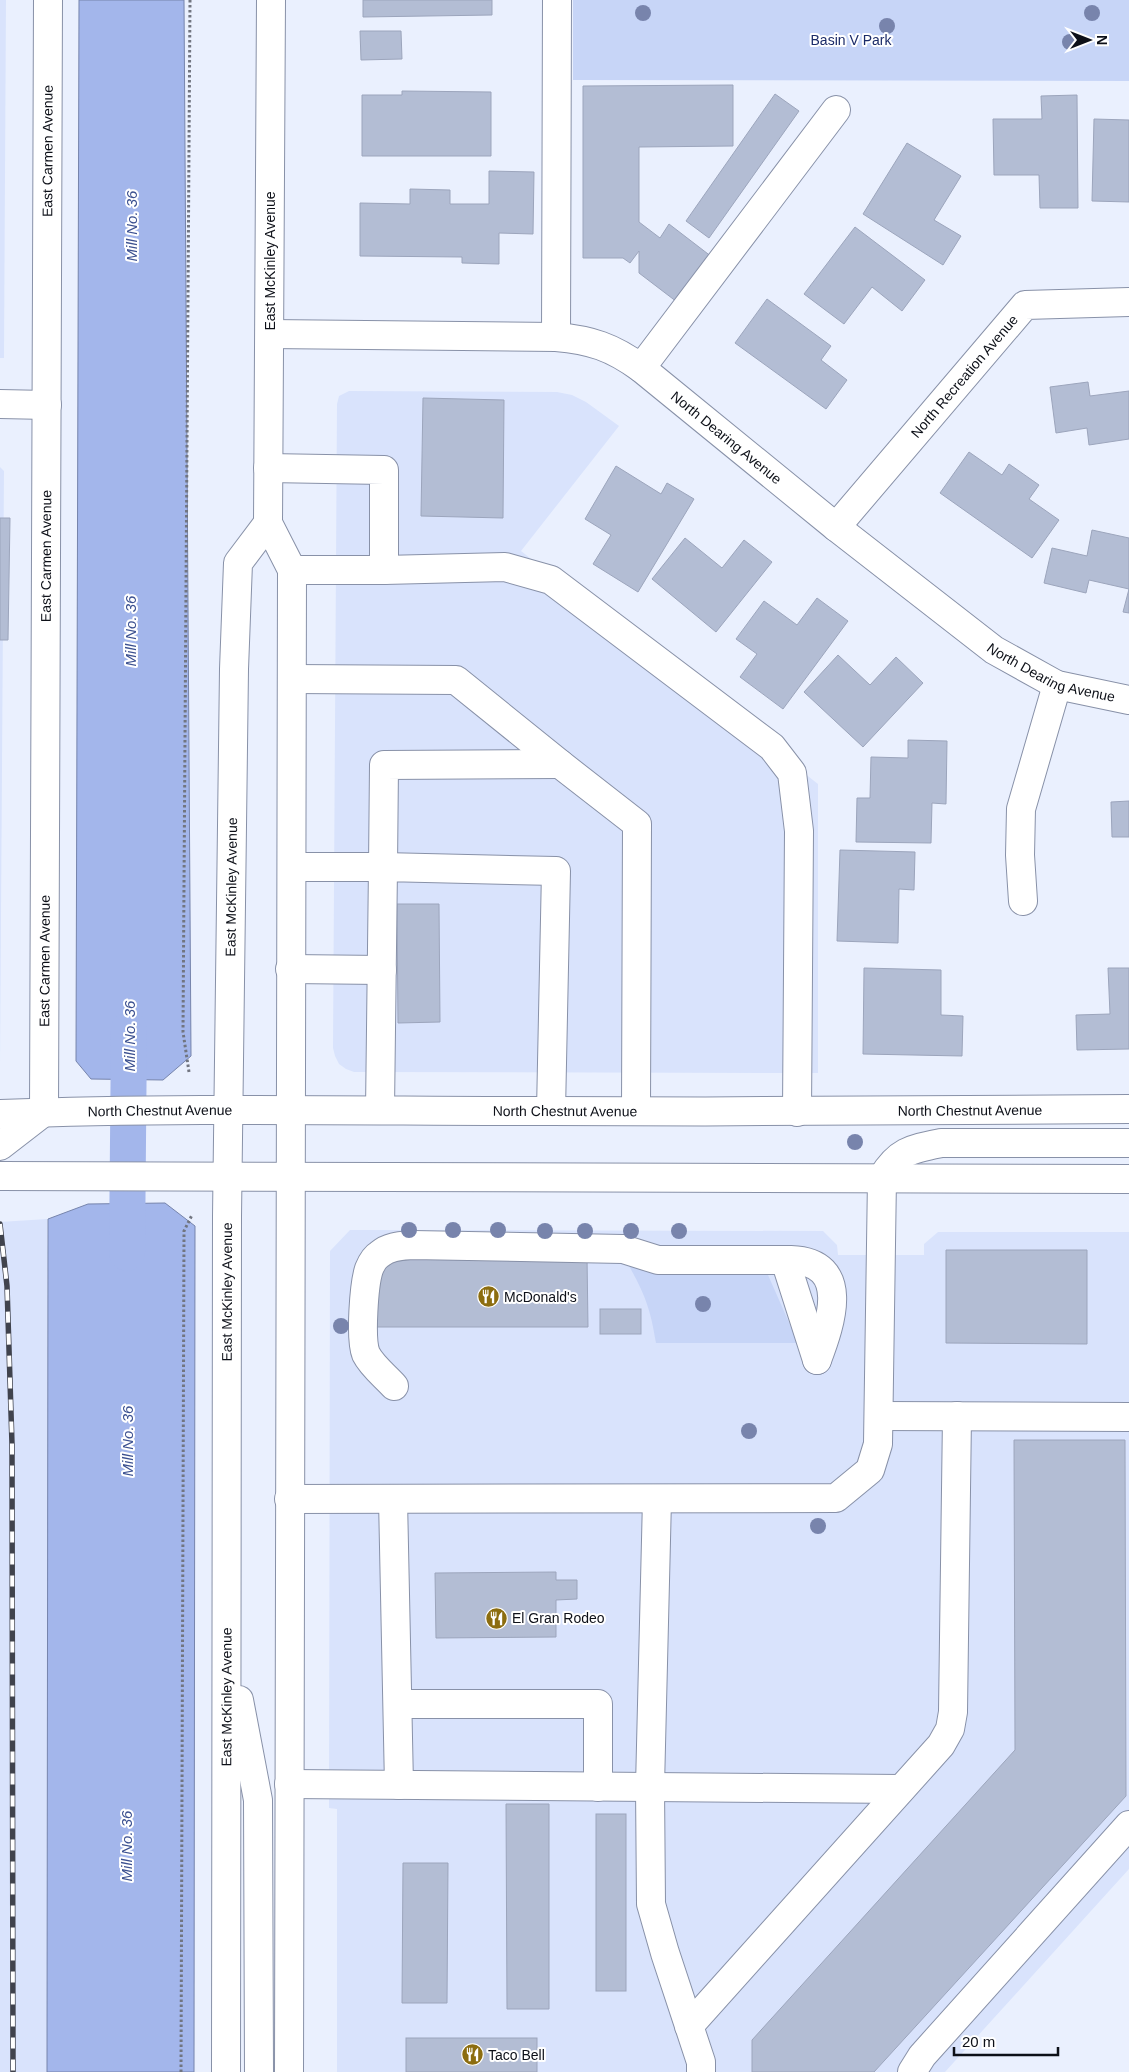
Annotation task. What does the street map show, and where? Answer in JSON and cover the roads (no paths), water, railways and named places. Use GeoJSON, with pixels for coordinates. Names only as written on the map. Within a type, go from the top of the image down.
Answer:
{"type":"FeatureCollection","features":[{"type":"Feature","properties":{"kind":"main road","name":"East Carmen Avenue"},"geometry":{"type":"LineString","coordinates":[[44,1112],[48,0]]}},
{"type":"Feature","properties":{"kind":"main road","name":"East McKinley Avenue"},"geometry":{"type":"LineString","coordinates":[[271,0],[268,523],[292,570],[289,2072]]}},
{"type":"Feature","properties":{"kind":"main road"},"geometry":{"type":"LineString","coordinates":[[556,336],[557,0]]}},
{"type":"Feature","properties":{"kind":"main road"},"geometry":{"type":"LineString","coordinates":[[641,368],[836,110]]}},
{"type":"Feature","properties":{"kind":"main road","name":"North Recreation Avenue"},"geometry":{"type":"LineString","coordinates":[[836,527],[1025,304],[1129,302]]}},
{"type":"Feature","properties":{"kind":"main road","name":"North Dearing Avenue"},"geometry":{"type":"LineString","coordinates":[[270,334],[556,336],[601,344],[623,355],[641,368],[836,527],[994,650],[1057,685],[1129,700]]}},
{"type":"Feature","properties":{"kind":"main road"},"geometry":{"type":"LineString","coordinates":[[0,404],[47,405]]}},
{"type":"Feature","properties":{"kind":"main road"},"geometry":{"type":"LineString","coordinates":[[268,468],[384,470],[384,570]]}},
{"type":"Feature","properties":{"kind":"main road","name":"East McKinley Avenue"},"geometry":{"type":"LineString","coordinates":[[226,2072],[228,1111],[234,669],[238,563],[268,523]]}},
{"type":"Feature","properties":{"kind":"main road"},"geometry":{"type":"LineString","coordinates":[[292,570],[505,567],[551,580],[772,747],[792,773],[799,831],[798,1112]]}},
{"type":"Feature","properties":{"kind":"main road"},"geometry":{"type":"LineString","coordinates":[[292,679],[456,680],[637,824],[636,1111]]}},
{"type":"Feature","properties":{"kind":"main road"},"geometry":{"type":"LineString","coordinates":[[1023,901],[1020,855],[1021,809],[1057,685]]}},
{"type":"Feature","properties":{"kind":"main road"},"geometry":{"type":"LineString","coordinates":[[380,1110],[384,765],[560,764]]}},
{"type":"Feature","properties":{"kind":"main road"},"geometry":{"type":"LineString","coordinates":[[292,867],[556,871],[551,1111]]}},
{"type":"Feature","properties":{"kind":"main road"},"geometry":{"type":"LineString","coordinates":[[290,969],[382,970]]}},
{"type":"Feature","properties":{"kind":"main road","name":"North Chestnut Avenue"},"geometry":{"type":"LineString","coordinates":[[0,1114],[96,1111],[798,1112],[1129,1110]]}},
{"type":"Feature","properties":{"kind":"main road"},"geometry":{"type":"LineString","coordinates":[[0,1146],[44,1112]]}},
{"type":"Feature","properties":{"kind":"main road"},"geometry":{"type":"LineString","coordinates":[[289,1499],[836,1498],[870,1470],[878,1444],[882,1178],[892,1162],[911,1149],[941,1143],[1129,1143]]}},
{"type":"Feature","properties":{"kind":"main road"},"geometry":{"type":"LineString","coordinates":[[0,1176],[1129,1179]]}},
{"type":"Feature","properties":{"kind":"main road"},"geometry":{"type":"LineString","coordinates":[[394,1386],[366,1353],[363,1313],[369,1270],[379,1254],[394,1247],[413,1245],[623,1249],[658,1260],[785,1260],[802,1260],[818,1267],[825,1273],[831,1288],[833,1304],[817,1360],[785,1260]]}},
{"type":"Feature","properties":{"kind":"main road"},"geometry":{"type":"LineString","coordinates":[[879,1416],[1129,1417]]}},
{"type":"Feature","properties":{"kind":"main road"},"geometry":{"type":"LineString","coordinates":[[689,2026],[941,1745],[950,1729],[953,1712],[957,1416]]}},
{"type":"Feature","properties":{"kind":"main road"},"geometry":{"type":"LineString","coordinates":[[393,1499],[399,1785]]}},
{"type":"Feature","properties":{"kind":"main road"},"geometry":{"type":"LineString","coordinates":[[657,1499],[650,1788],[651,1904],[701,2062],[701,2072]]}},
{"type":"Feature","properties":{"kind":"main road"},"geometry":{"type":"LineString","coordinates":[[227,1635],[258,1800],[258,2072]]}},
{"type":"Feature","properties":{"kind":"main road"},"geometry":{"type":"LineString","coordinates":[[398,1704],[598,1704],[598,1787]]}},
{"type":"Feature","properties":{"kind":"main road"},"geometry":{"type":"LineString","coordinates":[[289,1784],[901,1789]]}},
{"type":"Feature","properties":{"kind":"main road"},"geometry":{"type":"LineString","coordinates":[[912,2072],[922,2056],[1129,1826]]}},
{"type":"Feature","properties":{"kind":"water"},"geometry":{"type":"Polygon","coordinates":[[[79,0],[184,0],[191,1056],[163,1080],[91,1079],[76,1061],[79,0]]]}},
{"type":"Feature","properties":{"kind":"water"},"geometry":{"type":"Polygon","coordinates":[[[165,1203],[195,1226],[194,2072],[47,2072],[48,1219],[88,1204],[165,1203]]]}},
{"type":"Feature","properties":{"kind":"waterway","name":"Mill No. 36"},"geometry":{"type":"LineString","coordinates":[[127,1253],[129,1029]]}},
{"type":"Feature","properties":{"kind":"railway"},"geometry":{"type":"LineString","coordinates":[[0,1224],[7,1286],[12,1444],[13,2072]]}},
{"type":"Feature","properties":{"kind":"place","name":"McDonald's"},"geometry":{"type":"Point","coordinates":[488,1297]}},
{"type":"Feature","properties":{"kind":"place","name":"El Gran Rodeo"},"geometry":{"type":"Point","coordinates":[496,1618]}},
{"type":"Feature","properties":{"kind":"place","name":"Taco Bell"},"geometry":{"type":"Point","coordinates":[472,2055]}},
{"type":"Feature","properties":{"kind":"park label","name":"Basin V Park"},"geometry":{"type":"Point","coordinates":[851,40]}}]}
